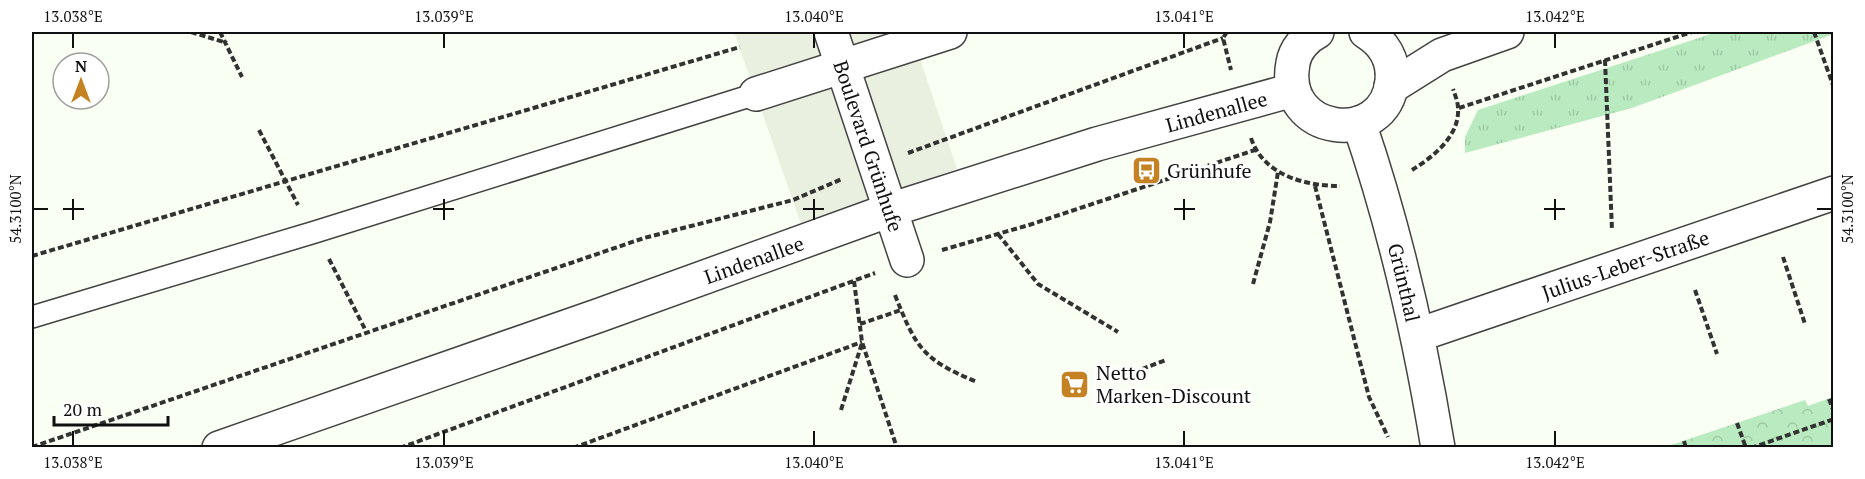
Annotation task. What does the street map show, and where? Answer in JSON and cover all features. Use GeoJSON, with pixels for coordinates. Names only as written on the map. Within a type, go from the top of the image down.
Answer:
{"type":"FeatureCollection","features":[{"type":"Feature","properties":{"kind":"street","name":"Boulevard Grünhufe"},"geometry":{"type":"LineString","coordinates":[[831,32],[890,210],[896,265]]}},
{"type":"Feature","properties":{"kind":"street"},"geometry":{"type":"LineString","coordinates":[[756,94],[950,32]]}},
{"type":"Feature","properties":{"kind":"street"},"geometry":{"type":"LineString","coordinates":[[1317,32],[1301,45],[1293,59],[1291,74],[1293,90],[1299,103],[1319,121],[1332,125],[1359,123],[1380,109],[1391,87],[1390,60],[1378,33]]}},
{"type":"Feature","properties":{"kind":"street"},"geometry":{"type":"LineString","coordinates":[[1391,87],[1442,55],[1507,32]]}},
{"type":"Feature","properties":{"kind":"street","name":"Lindenallee"},"geometry":{"type":"LineString","coordinates":[[219,447],[600,315],[890,210],[1097,144],[1293,90]]}},
{"type":"Feature","properties":{"kind":"street","name":"Grünthal"},"geometry":{"type":"LineString","coordinates":[[1359,123],[1378,179],[1418,335],[1438,447]]}},
{"type":"Feature","properties":{"kind":"street","name":"Julius-Leber-Straße"},"geometry":{"type":"LineString","coordinates":[[1418,335],[1833,193]]}},
{"type":"Feature","properties":{"kind":"lane"},"geometry":{"type":"LineString","coordinates":[[32,317],[315,232],[756,94]]}},
{"type":"Feature","properties":{"kind":"path"},"geometry":{"type":"LineString","coordinates":[[191,32],[228,44]]}},
{"type":"Feature","properties":{"kind":"path"},"geometry":{"type":"LineString","coordinates":[[220,32],[228,44],[242,77]]}},
{"type":"Feature","properties":{"kind":"path"},"geometry":{"type":"LineString","coordinates":[[1459,108],[1692,32]]}},
{"type":"Feature","properties":{"kind":"path"},"geometry":{"type":"LineString","coordinates":[[1814,32],[1833,88]]}},
{"type":"Feature","properties":{"kind":"path"},"geometry":{"type":"LineString","coordinates":[[946,137],[1223,38]]}},
{"type":"Feature","properties":{"kind":"path"},"geometry":{"type":"LineString","coordinates":[[32,256],[740,47]]}},
{"type":"Feature","properties":{"kind":"path"},"geometry":{"type":"LineString","coordinates":[[1605,60],[1614,267]]}},
{"type":"Feature","properties":{"kind":"path"},"geometry":{"type":"LineString","coordinates":[[259,130],[284,182]]}},
{"type":"Feature","properties":{"kind":"path"},"geometry":{"type":"LineString","coordinates":[[400,447],[896,265],[1255,150]]}},
{"type":"Feature","properties":{"kind":"path"},"geometry":{"type":"LineString","coordinates":[[1253,284],[1270,222],[1278,172]]}},
{"type":"Feature","properties":{"kind":"path"},"geometry":{"type":"LineString","coordinates":[[1315,186],[1369,397],[1388,437]]}},
{"type":"Feature","properties":{"kind":"path"},"geometry":{"type":"LineString","coordinates":[[32,447],[644,238],[792,200]]}},
{"type":"Feature","properties":{"kind":"path"},"geometry":{"type":"LineString","coordinates":[[998,234],[1038,284],[1118,332]]}},
{"type":"Feature","properties":{"kind":"path"},"geometry":{"type":"LineString","coordinates":[[1783,257],[1805,324]]}},
{"type":"Feature","properties":{"kind":"path"},"geometry":{"type":"LineString","coordinates":[[896,265],[902,310],[910,334],[922,351],[945,369],[977,382]]}},
{"type":"Feature","properties":{"kind":"path"},"geometry":{"type":"LineString","coordinates":[[854,281],[862,342],[897,447]]}},
{"type":"Feature","properties":{"kind":"path"},"geometry":{"type":"LineString","coordinates":[[1695,290],[1716,354]]}},
{"type":"Feature","properties":{"kind":"path"},"geometry":{"type":"LineString","coordinates":[[860,324],[902,310]]}},
{"type":"Feature","properties":{"kind":"path"},"geometry":{"type":"LineString","coordinates":[[841,410],[862,342]]}},
{"type":"Feature","properties":{"kind":"path"},"geometry":{"type":"LineString","coordinates":[[573,447],[862,342]]}},
{"type":"Feature","properties":{"kind":"path"},"geometry":{"type":"LineString","coordinates":[[1142,369],[1166,360]]}},
{"type":"Feature","properties":{"kind":"path"},"geometry":{"type":"LineString","coordinates":[[1829,399],[1833,411]]}},
{"type":"Feature","properties":{"kind":"path"},"geometry":{"type":"LineString","coordinates":[[1751,447],[1833,419]]}},
{"type":"Feature","properties":{"kind":"path"},"geometry":{"type":"LineString","coordinates":[[1737,423],[1746,447]]}},
{"type":"Feature","properties":{"kind":"path"},"geometry":{"type":"LineString","coordinates":[[1684,441],[1686,447]]}},
{"type":"Feature","properties":{"kind":"green space"},"geometry":{"type":"Polygon","coordinates":[[[1717,32],[1834,34],[1632,108],[1465,153],[1465,137],[1478,110],[1717,32]]]}},
{"type":"Feature","properties":{"kind":"green space"},"geometry":{"type":"Polygon","coordinates":[[[1833,397],[1833,447],[1665,447],[1805,400],[1808,406],[1833,397]]]}},
{"type":"Feature","properties":{"kind":"shaded area"},"geometry":{"type":"Polygon","coordinates":[[[734,32],[911,32],[957,169],[801,224],[734,32]]]}},
{"type":"Feature","properties":{"kind":"place","name":"Grünhufe"},"geometry":{"type":"Point","coordinates":[1146,170]}},
{"type":"Feature","properties":{"kind":"place","name":"Netto Marken-Discount"},"geometry":{"type":"Point","coordinates":[1075,384]}}]}
